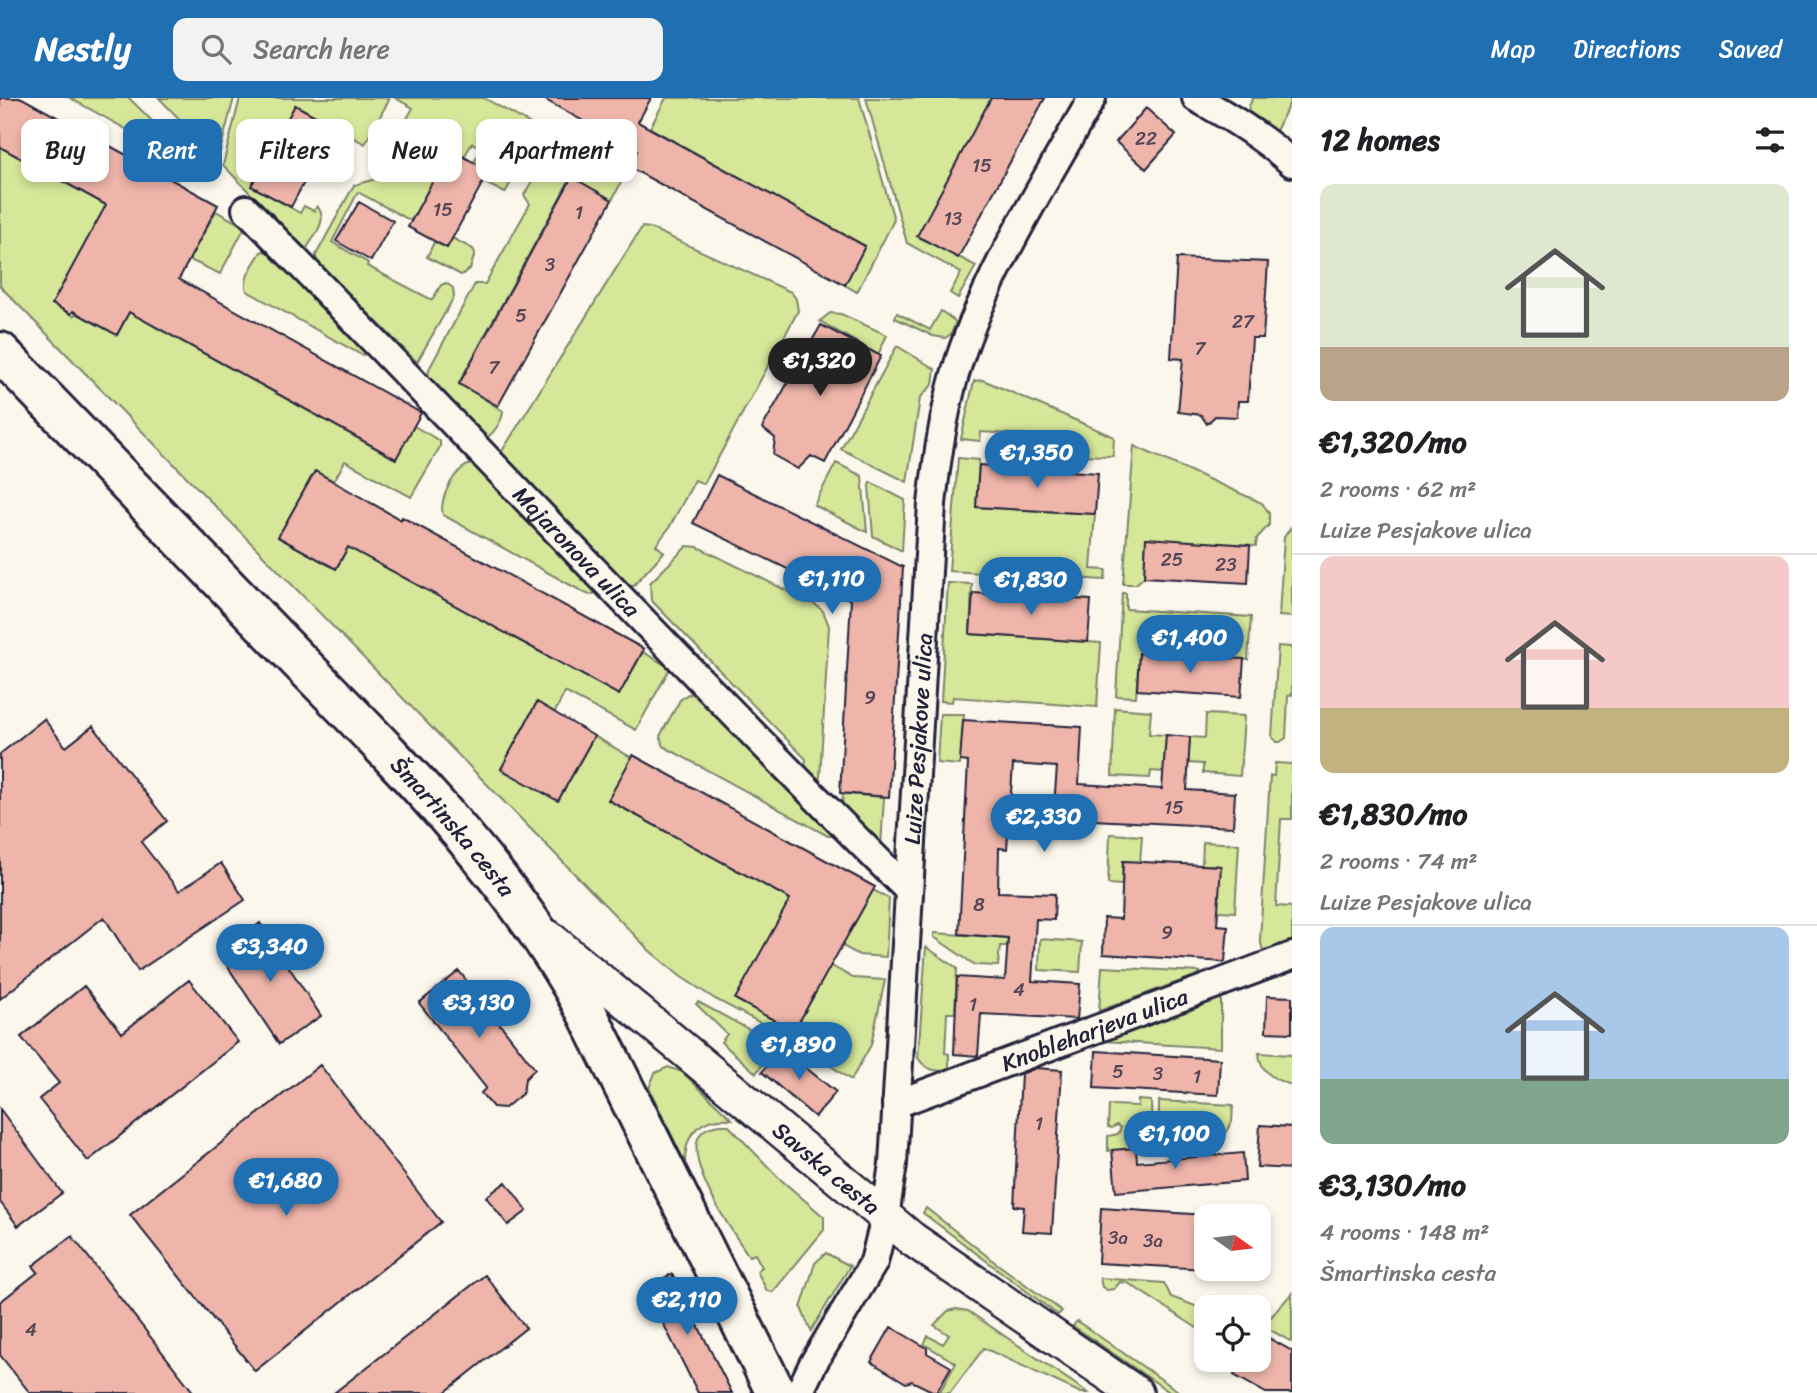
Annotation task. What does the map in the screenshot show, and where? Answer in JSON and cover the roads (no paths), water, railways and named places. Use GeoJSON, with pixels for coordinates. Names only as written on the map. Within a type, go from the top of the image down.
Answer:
{"type":"FeatureCollection","features":[{"type":"Feature","properties":{"kind":"main road","name":"Šmartinska cesta"},"geometry":{"type":"LineString","coordinates":[[0,352],[377,740],[490,868],[533,925],[589,1015],[776,1393]]}},
{"type":"Feature","properties":{"kind":"street","name":"Luize Pesjakove ulica"},"geometry":{"type":"LineString","coordinates":[[799,1393],[813,1364],[874,1262],[885,1217],[893,1164],[932,504],[946,411],[959,360],[976,314],[1092,98]]}},
{"type":"Feature","properties":{"kind":"street"},"geometry":{"type":"LineString","coordinates":[[1196,98],[1239,108],[1292,163]]}},
{"type":"Feature","properties":{"kind":"street","name":"Majaronova ulica"},"geometry":{"type":"LineString","coordinates":[[246,209],[416,382],[464,436],[626,604],[909,891]]}},
{"type":"Feature","properties":{"kind":"street","name":"Savska cesta"},"geometry":{"type":"LineString","coordinates":[[533,925],[885,1217],[1136,1393]]}},
{"type":"Feature","properties":{"kind":"street","name":"Knobleharjeva ulica"},"geometry":{"type":"LineString","coordinates":[[896,1104],[1292,956]]}}]}
